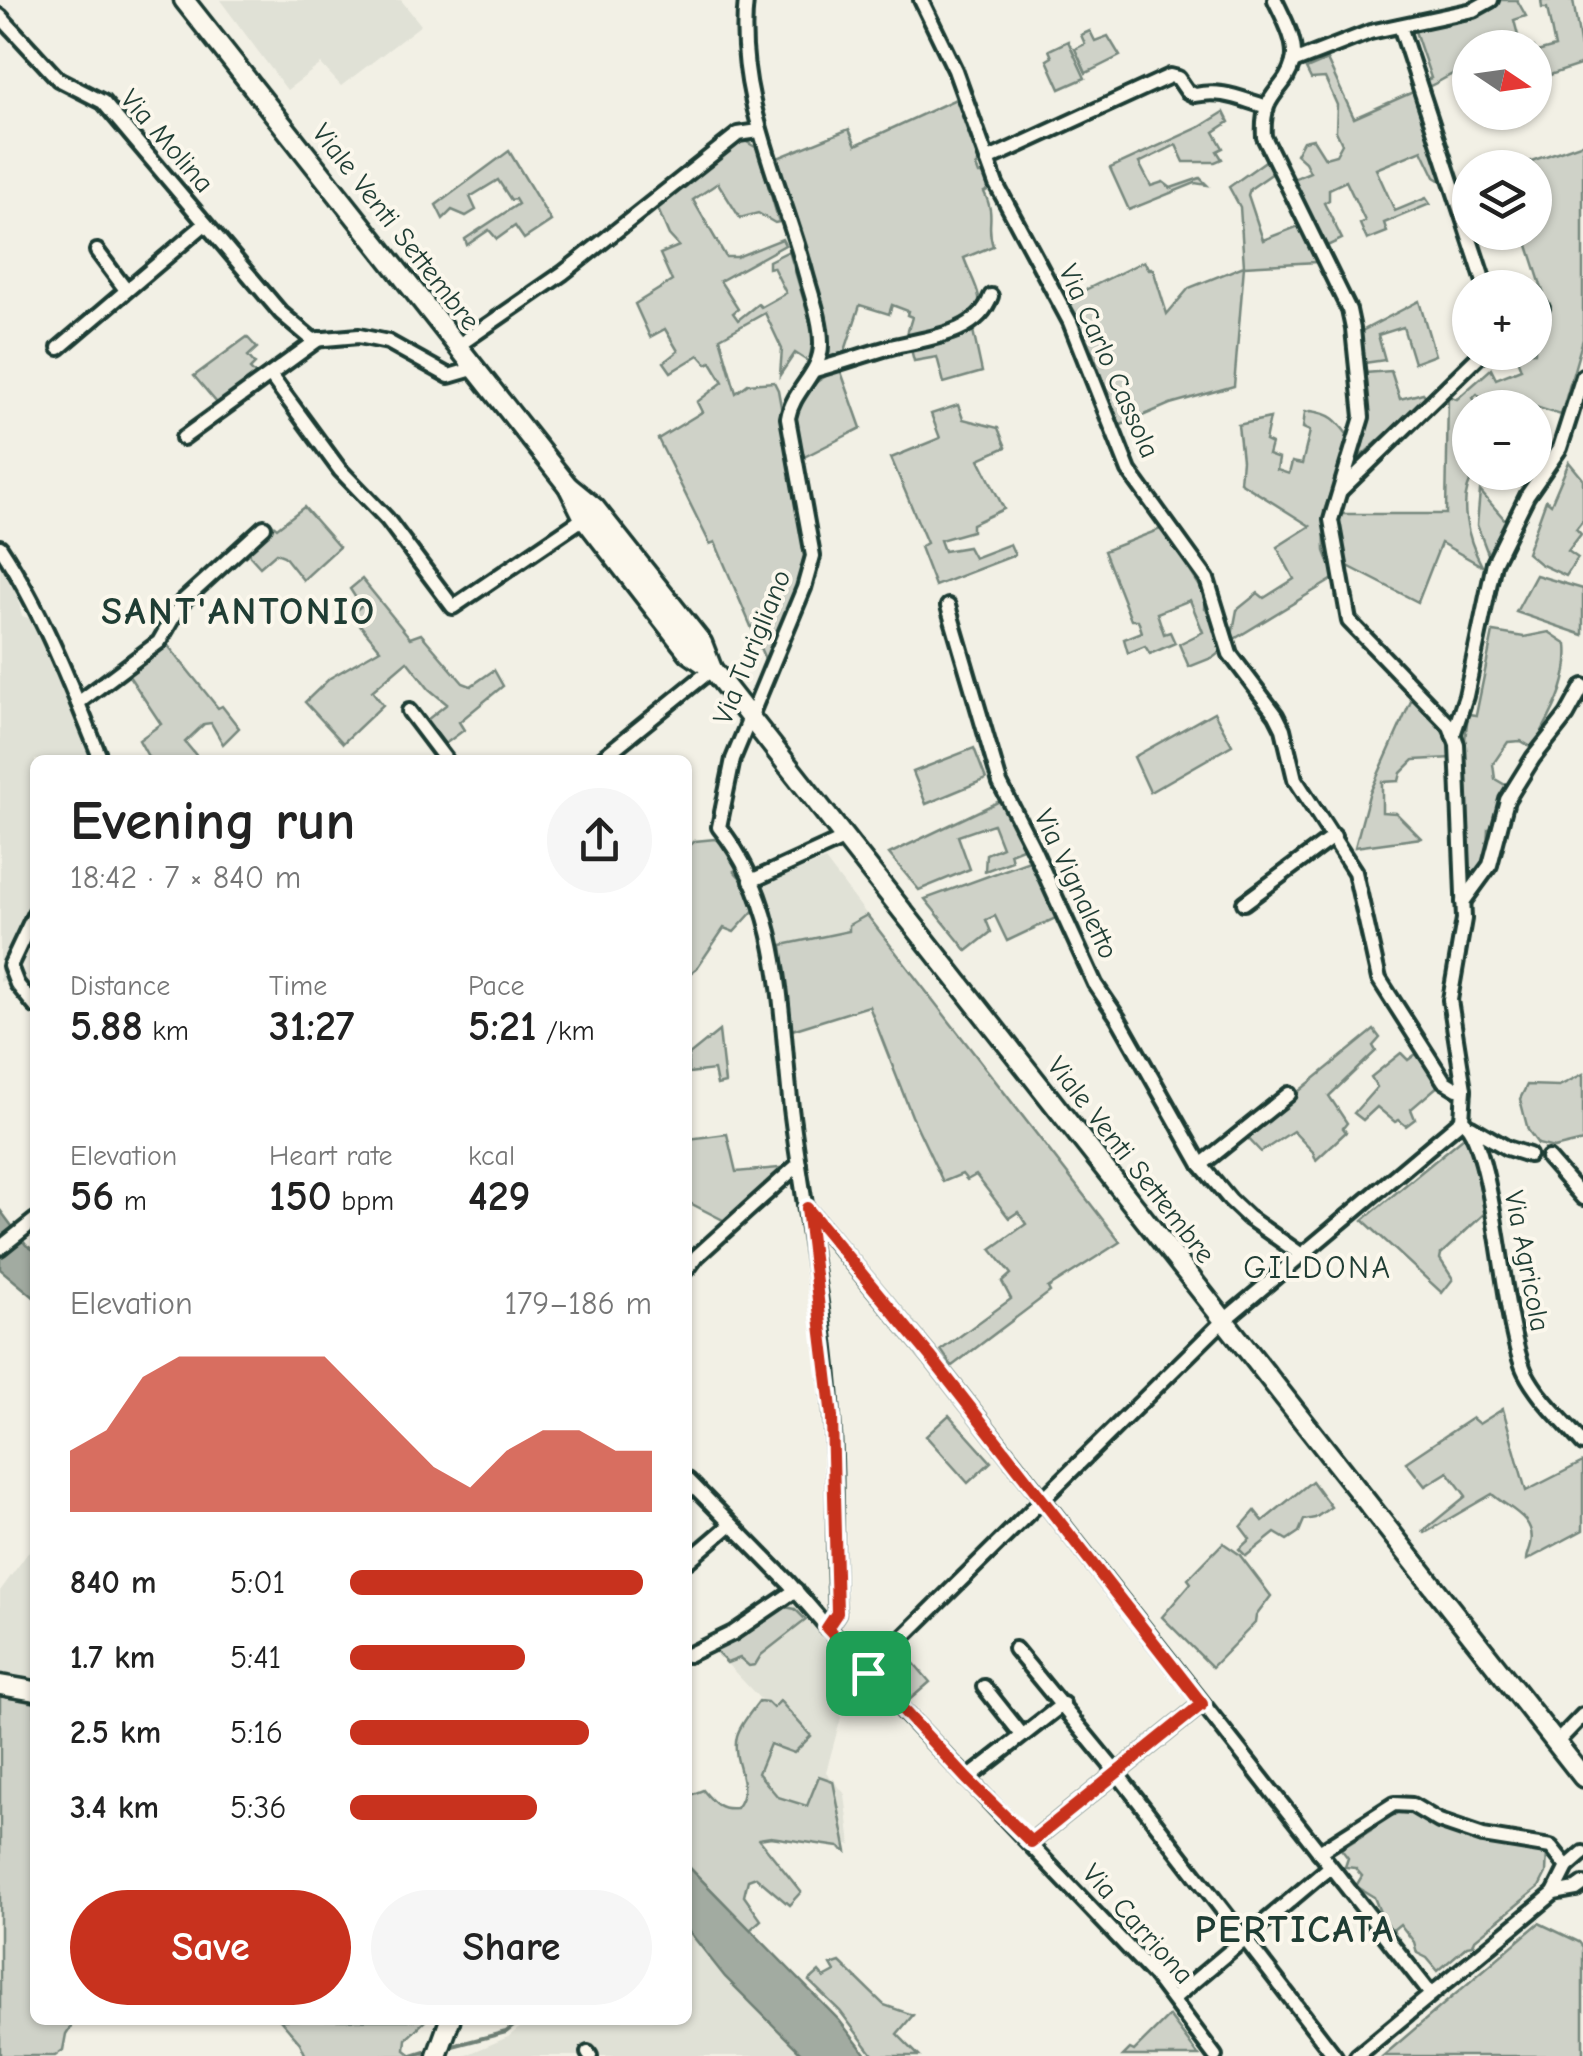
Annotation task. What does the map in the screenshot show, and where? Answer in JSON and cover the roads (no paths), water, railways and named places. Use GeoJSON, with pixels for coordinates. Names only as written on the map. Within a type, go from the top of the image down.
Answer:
{"type":"FeatureCollection","features":[{"type":"Feature","properties":{"kind":"main road","name":"Viale Venti Settembre"},"geometry":{"type":"LineString","coordinates":[[184,0],[456,347],[568,486],[595,508],[702,643],[712,669],[843,839],[1583,1778]]}},
{"type":"Feature","properties":{"kind":"main road","name":"Viale Venti Settembre"},"geometry":{"type":"LineString","coordinates":[[568,486],[584,518],[690,653],[712,669]]}},
{"type":"Feature","properties":{"kind":"main road"},"geometry":{"type":"LineString","coordinates":[[0,1685],[30,1690]]}},
{"type":"Feature","properties":{"kind":"street"},"geometry":{"type":"LineString","coordinates":[[746,0],[748,65],[758,131],[818,320],[822,345],[816,370],[962,327],[978,316],[990,296]]}},
{"type":"Feature","properties":{"kind":"street","name":"Via Carlo Cassola"},"geometry":{"type":"LineString","coordinates":[[921,0],[954,70],[1004,198],[1070,322],[1129,471],[1207,579],[1230,654],[1276,715],[1295,779],[1354,872],[1379,980],[1444,1081],[1464,1089]]}},
{"type":"Feature","properties":{"kind":"street"},"geometry":{"type":"LineString","coordinates":[[868,1673],[1222,1322],[1466,1124],[1450,1000],[1462,936],[1463,902],[1457,744],[1450,726],[1349,621],[1331,520],[1362,418],[1352,329],[1349,310],[1264,136],[1265,106],[1293,62],[1294,48],[1275,0]]}},
{"type":"Feature","properties":{"kind":"street"},"geometry":{"type":"LineString","coordinates":[[1293,62],[1370,32],[1473,10],[1492,0]]}},
{"type":"Feature","properties":{"kind":"street","name":"Via Molina"},"geometry":{"type":"LineString","coordinates":[[0,16],[58,79],[103,102],[282,314],[307,336],[320,340]]}},
{"type":"Feature","properties":{"kind":"street"},"geometry":{"type":"LineString","coordinates":[[1400,26],[1480,270]]}},
{"type":"Feature","properties":{"kind":"street"},"geometry":{"type":"LineString","coordinates":[[988,160],[1170,76],[1178,78],[1186,91],[1195,95],[1210,91],[1265,106]]}},
{"type":"Feature","properties":{"kind":"street"},"geometry":{"type":"LineString","coordinates":[[456,347],[562,273],[738,134],[758,131]]}},
{"type":"Feature","properties":{"kind":"street","name":"Via Molina"},"geometry":{"type":"LineString","coordinates":[[58,348],[205,224]]}},
{"type":"Feature","properties":{"kind":"street"},"geometry":{"type":"LineString","coordinates":[[97,251],[126,290]]}},
{"type":"Feature","properties":{"kind":"street"},"geometry":{"type":"LineString","coordinates":[[183,438],[320,340],[359,336],[388,342],[449,376],[474,369]]}},
{"type":"Feature","properties":{"kind":"street","name":"Via Turigliano"},"geometry":{"type":"LineString","coordinates":[[816,370],[791,402],[788,418],[814,556],[727,777],[719,827],[752,881],[777,960],[798,1164],[827,1354],[835,1462],[837,1613],[827,1628]]}},
{"type":"Feature","properties":{"kind":"street"},"geometry":{"type":"LineString","coordinates":[[1338,493],[1464,370]]}},
{"type":"Feature","properties":{"kind":"street"},"geometry":{"type":"LineString","coordinates":[[270,374],[340,470],[387,519],[454,607],[584,518]]}},
{"type":"Feature","properties":{"kind":"street"},"geometry":{"type":"LineString","coordinates":[[1453,735],[1466,696],[1494,563],[1528,496],[1560,448],[1583,376]]}},
{"type":"Feature","properties":{"kind":"street"},"geometry":{"type":"LineString","coordinates":[[78,703],[159,642],[182,602],[264,527]]}},
{"type":"Feature","properties":{"kind":"street"},"geometry":{"type":"LineString","coordinates":[[0,547],[17,575],[100,755]]}},
{"type":"Feature","properties":{"kind":"street","name":"Via Vignaletto"},"geometry":{"type":"LineString","coordinates":[[948,606],[1002,789],[1045,872],[1095,984],[1201,1165],[1249,1218],[1303,1256]]}},
{"type":"Feature","properties":{"kind":"street"},"geometry":{"type":"LineString","coordinates":[[606,755],[712,669]]}},
{"type":"Feature","properties":{"kind":"street"},"geometry":{"type":"LineString","coordinates":[[1463,902],[1490,865],[1507,800],[1583,686]]}},
{"type":"Feature","properties":{"kind":"street"},"geometry":{"type":"LineString","coordinates":[[409,711],[442,755]]}},
{"type":"Feature","properties":{"kind":"street"},"geometry":{"type":"LineString","coordinates":[[1244,902],[1334,836]]}},
{"type":"Feature","properties":{"kind":"street"},"geometry":{"type":"LineString","coordinates":[[752,881],[843,839]]}},
{"type":"Feature","properties":{"kind":"street"},"geometry":{"type":"LineString","coordinates":[[30,924],[10,966],[30,1000]]}},
{"type":"Feature","properties":{"kind":"street"},"geometry":{"type":"LineString","coordinates":[[1201,1165],[1290,1094]]}},
{"type":"Feature","properties":{"kind":"street","name":"Via Agricola"},"geometry":{"type":"LineString","coordinates":[[1466,1124],[1507,1148],[1530,1155]]}},
{"type":"Feature","properties":{"kind":"street","name":"Via Agricola"},"geometry":{"type":"LineString","coordinates":[[1466,1124],[1485,1173],[1524,1370],[1541,1398],[1583,1444]]}},
{"type":"Feature","properties":{"kind":"street","name":"Via Agricola"},"geometry":{"type":"LineString","coordinates":[[1548,1158],[1583,1198]]}},
{"type":"Feature","properties":{"kind":"street"},"geometry":{"type":"LineString","coordinates":[[692,1263],[798,1164]]}},
{"type":"Feature","properties":{"kind":"street"},"geometry":{"type":"LineString","coordinates":[[807,1208],[881,1294],[1430,1993]]}},
{"type":"Feature","properties":{"kind":"street"},"geometry":{"type":"LineString","coordinates":[[0,1248],[30,1224]]}},
{"type":"Feature","properties":{"kind":"street","name":"Via Carriona"},"geometry":{"type":"LineString","coordinates":[[692,1484],[796,1590],[967,1779],[1031,1842],[1173,1999],[1216,2056]]}},
{"type":"Feature","properties":{"kind":"street"},"geometry":{"type":"LineString","coordinates":[[692,1558],[730,1525]]}},
{"type":"Feature","properties":{"kind":"street"},"geometry":{"type":"LineString","coordinates":[[692,1653],[733,1634],[796,1590]]}},
{"type":"Feature","properties":{"kind":"street"},"geometry":{"type":"LineString","coordinates":[[1015,1649],[1118,1773],[1335,2056]]}},
{"type":"Feature","properties":{"kind":"street"},"geometry":{"type":"LineString","coordinates":[[984,1687],[1022,1735]]}},
{"type":"Feature","properties":{"kind":"street"},"geometry":{"type":"LineString","coordinates":[[967,1779],[1063,1704]]}},
{"type":"Feature","properties":{"kind":"street"},"geometry":{"type":"LineString","coordinates":[[1031,1842],[1202,1704]]}},
{"type":"Feature","properties":{"kind":"street"},"geometry":{"type":"LineString","coordinates":[[1556,1743],[1583,1715]]}},
{"type":"Feature","properties":{"kind":"street"},"geometry":{"type":"LineString","coordinates":[[1319,1852],[1394,1804],[1406,1804],[1439,1821],[1483,1836],[1551,1847],[1567,1867]]}},
{"type":"Feature","properties":{"kind":"street"},"geometry":{"type":"LineString","coordinates":[[1357,2056],[1554,1893],[1567,1867],[1583,1853]]}},
{"type":"Feature","properties":{"kind":"street"},"geometry":{"type":"LineString","coordinates":[[1173,1999],[1330,1867]]}},
{"type":"Feature","properties":{"kind":"street"},"geometry":{"type":"LineString","coordinates":[[1554,1893],[1583,1884]]}},
{"type":"Feature","properties":{"kind":"waterway"},"geometry":{"type":"LineString","coordinates":[[445,2048],[506,2032],[515,2025]]}},
{"type":"Feature","properties":{"kind":"waterway"},"geometry":{"type":"LineString","coordinates":[[412,2056],[431,2050]]}},
{"type":"Feature","properties":{"kind":"district","name":"SANT'ANTONIO"},"geometry":{"type":"Point","coordinates":[239,612]}},
{"type":"Feature","properties":{"kind":"district","name":"GILDONA"},"geometry":{"type":"Point","coordinates":[1318,1267]}},
{"type":"Feature","properties":{"kind":"district","name":"PERTICATA"},"geometry":{"type":"Point","coordinates":[1295,1930]}}]}
